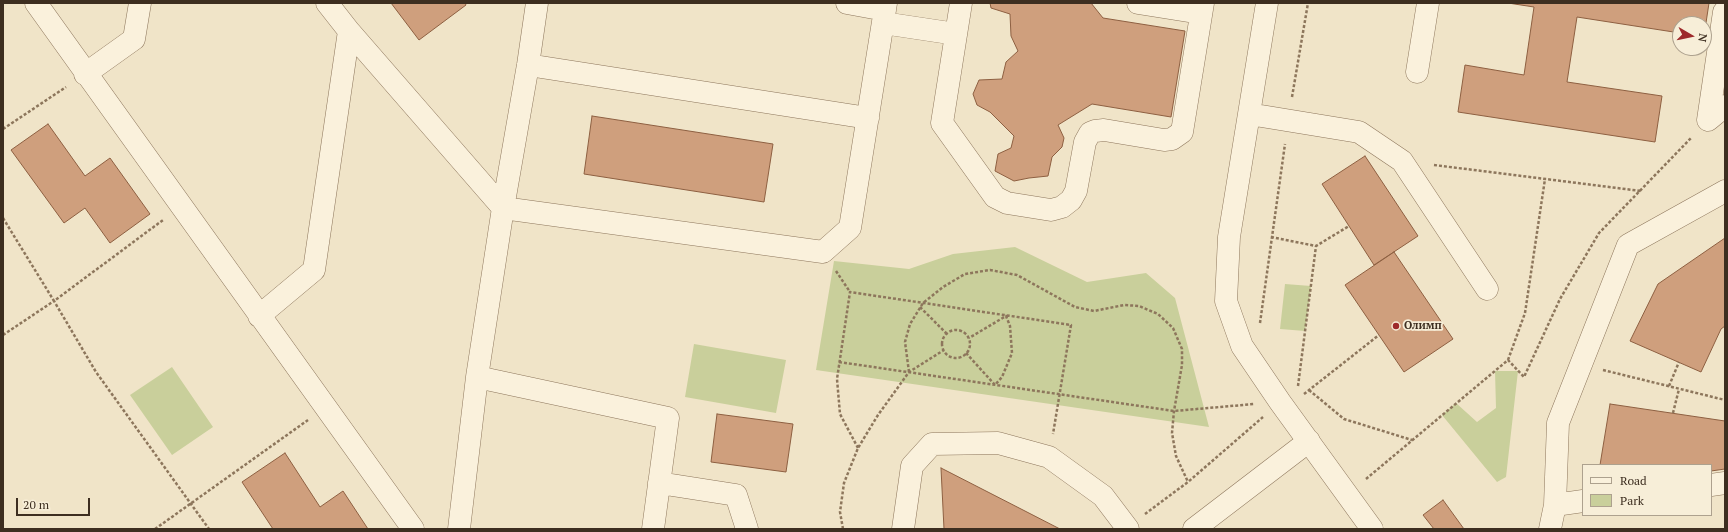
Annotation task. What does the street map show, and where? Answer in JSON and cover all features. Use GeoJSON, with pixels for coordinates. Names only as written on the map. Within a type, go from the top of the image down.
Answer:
{"type":"FeatureCollection","features":[{"type":"Feature","properties":{"kind":"street"},"geometry":{"type":"LineString","coordinates":[[36,3],[258,316],[413,529]]}},
{"type":"Feature","properties":{"kind":"street"},"geometry":{"type":"LineString","coordinates":[[85,74],[134,39],[140,3]]}},
{"type":"Feature","properties":{"kind":"street"},"geometry":{"type":"LineString","coordinates":[[327,3],[349,31],[503,208],[823,252],[850,228],[885,12]]}},
{"type":"Feature","properties":{"kind":"street"},"geometry":{"type":"LineString","coordinates":[[459,529],[477,377],[537,3]]}},
{"type":"Feature","properties":{"kind":"street"},"geometry":{"type":"LineString","coordinates":[[846,3],[885,12],[956,34]]}},
{"type":"Feature","properties":{"kind":"street"},"geometry":{"type":"LineString","coordinates":[[961,3],[942,116],[942,124],[995,197],[1007,203],[1051,210],[1062,207],[1071,200],[1076,191],[1085,142],[1090,133],[1095,130],[1104,130],[1164,140],[1172,139],[1182,132],[1202,8],[1138,3]]}},
{"type":"Feature","properties":{"kind":"street"},"geometry":{"type":"LineString","coordinates":[[1267,3],[1229,237],[1226,300],[1242,346],[1289,397],[1309,442],[1372,529]]}},
{"type":"Feature","properties":{"kind":"street"},"geometry":{"type":"LineString","coordinates":[[1417,72],[1428,3]]}},
{"type":"Feature","properties":{"kind":"street"},"geometry":{"type":"LineString","coordinates":[[1708,120],[1725,10]]}},
{"type":"Feature","properties":{"kind":"street"},"geometry":{"type":"LineString","coordinates":[[258,316],[314,270],[349,31]]}},
{"type":"Feature","properties":{"kind":"street"},"geometry":{"type":"LineString","coordinates":[[528,65],[868,118]]}},
{"type":"Feature","properties":{"kind":"street"},"geometry":{"type":"LineString","coordinates":[[1708,120],[1725,106]]}},
{"type":"Feature","properties":{"kind":"street"},"geometry":{"type":"LineString","coordinates":[[1249,114],[1359,132],[1402,161],[1487,289]]}},
{"type":"Feature","properties":{"kind":"street"},"geometry":{"type":"LineString","coordinates":[[1550,529],[1554,505],[1558,423],[1628,245],[1725,191]]}},
{"type":"Feature","properties":{"kind":"street"},"geometry":{"type":"LineString","coordinates":[[477,377],[668,418],[653,529]]}},
{"type":"Feature","properties":{"kind":"street"},"geometry":{"type":"LineString","coordinates":[[1194,529],[1309,442]]}},
{"type":"Feature","properties":{"kind":"street"},"geometry":{"type":"LineString","coordinates":[[903,529],[912,466],[932,444],[998,443],[1049,458],[1103,496],[1127,528]]}},
{"type":"Feature","properties":{"kind":"street"},"geometry":{"type":"LineString","coordinates":[[659,483],[736,494],[747,529]]}},
{"type":"Feature","properties":{"kind":"street"},"geometry":{"type":"LineString","coordinates":[[1712,485],[1725,483]]}},
{"type":"Feature","properties":{"kind":"street"},"geometry":{"type":"LineString","coordinates":[[1554,505],[1582,501]]}},
{"type":"Feature","properties":{"kind":"path"},"geometry":{"type":"LineString","coordinates":[[1259,324],[1288,121],[1308,3]]}},
{"type":"Feature","properties":{"kind":"path"},"geometry":{"type":"LineString","coordinates":[[3,129],[85,74]]}},
{"type":"Feature","properties":{"kind":"path"},"geometry":{"type":"LineString","coordinates":[[1508,360],[1524,377],[1560,299],[1599,233],[1708,120]]}},
{"type":"Feature","properties":{"kind":"path"},"geometry":{"type":"LineString","coordinates":[[1402,161],[1640,191]]}},
{"type":"Feature","properties":{"kind":"path"},"geometry":{"type":"LineString","coordinates":[[1364,481],[1508,360],[1525,313],[1545,179]]}},
{"type":"Feature","properties":{"kind":"path"},"geometry":{"type":"LineString","coordinates":[[3,336],[54,301],[181,207]]}},
{"type":"Feature","properties":{"kind":"path"},"geometry":{"type":"LineString","coordinates":[[3,218],[96,372],[210,529]]}},
{"type":"Feature","properties":{"kind":"path"},"geometry":{"type":"LineString","coordinates":[[1271,237],[1316,246],[1349,226]]}},
{"type":"Feature","properties":{"kind":"path"},"geometry":{"type":"LineString","coordinates":[[1127,528],[1188,482],[1289,397],[1316,246]]}},
{"type":"Feature","properties":{"kind":"path"},"geometry":{"type":"LineString","coordinates":[[909,372],[905,342],[910,324],[923,304],[943,287],[965,274],[990,270],[1017,275],[1076,307],[1094,311],[1124,305],[1139,306],[1158,314],[1173,328],[1182,349],[1182,365],[1174,411],[1172,434],[1176,456],[1188,482]]}},
{"type":"Feature","properties":{"kind":"path"},"geometry":{"type":"LineString","coordinates":[[858,448],[840,414],[837,380],[850,292],[1071,325],[1049,458]]}},
{"type":"Feature","properties":{"kind":"path"},"geometry":{"type":"LineString","coordinates":[[920,307],[947,334]]}},
{"type":"Feature","properties":{"kind":"path"},"geometry":{"type":"LineString","coordinates":[[969,338],[1006,316]]}},
{"type":"Feature","properties":{"kind":"path"},"geometry":{"type":"LineString","coordinates":[[995,385],[1002,377],[1012,353],[1010,326],[1006,316]]}},
{"type":"Feature","properties":{"kind":"path"},"geometry":{"type":"LineString","coordinates":[[950,331],[963,331],[969,338],[970,346],[966,353],[959,357],[950,356],[944,350],[943,341],[950,331]]}},
{"type":"Feature","properties":{"kind":"path"},"geometry":{"type":"LineString","coordinates":[[1303,394],[1378,334]]}},
{"type":"Feature","properties":{"kind":"path"},"geometry":{"type":"LineString","coordinates":[[843,529],[840,512],[844,483],[858,448],[878,415],[909,372],[944,350]]}},
{"type":"Feature","properties":{"kind":"path"},"geometry":{"type":"LineString","coordinates":[[966,353],[995,385]]}},
{"type":"Feature","properties":{"kind":"path"},"geometry":{"type":"LineString","coordinates":[[839,362],[1174,411],[1289,397]]}},
{"type":"Feature","properties":{"kind":"path"},"geometry":{"type":"LineString","coordinates":[[1669,386],[1679,362]]}},
{"type":"Feature","properties":{"kind":"path"},"geometry":{"type":"LineString","coordinates":[[1581,365],[1725,400]]}},
{"type":"Feature","properties":{"kind":"path"},"geometry":{"type":"LineString","coordinates":[[1673,413],[1679,389]]}},
{"type":"Feature","properties":{"kind":"path"},"geometry":{"type":"LineString","coordinates":[[1309,390],[1344,419],[1412,440]]}},
{"type":"Feature","properties":{"kind":"path"},"geometry":{"type":"LineString","coordinates":[[155,529],[325,408]]}},
{"type":"Feature","properties":{"kind":"green space"},"geometry":{"type":"Polygon","coordinates":[[[1015,247],[1087,282],[1146,273],[1175,298],[1209,427],[816,370],[834,261],[909,269],[953,254],[1015,247]]]}},
{"type":"Feature","properties":{"kind":"green space"},"geometry":{"type":"Polygon","coordinates":[[[1285,284],[1311,286],[1305,331],[1280,329],[1285,284]]]}},
{"type":"Feature","properties":{"kind":"green space"},"geometry":{"type":"Polygon","coordinates":[[[694,344],[786,360],[776,413],[685,397],[694,344]]]}},
{"type":"Feature","properties":{"kind":"green space"},"geometry":{"type":"Polygon","coordinates":[[[172,367],[213,427],[172,455],[130,395],[172,367]]]}},
{"type":"Feature","properties":{"kind":"green space"},"geometry":{"type":"Polygon","coordinates":[[[1495,371],[1518,371],[1506,477],[1497,482],[1442,415],[1456,403],[1477,422],[1496,408],[1495,371]]]}},
{"type":"Feature","properties":{"kind":"building"},"geometry":{"type":"Polygon","coordinates":[[[391,3],[465,3],[466,5],[419,40],[391,3]]]}},
{"type":"Feature","properties":{"kind":"building"},"geometry":{"type":"Polygon","coordinates":[[[990,3],[1091,3],[1103,18],[1185,31],[1171,117],[1092,104],[1058,125],[1064,138],[1062,147],[1052,157],[1048,176],[1014,181],[995,171],[998,154],[1011,148],[1014,136],[990,112],[977,105],[973,94],[979,80],[1002,79],[1006,62],[1018,51],[1011,36],[1010,14],[991,8],[990,3]]]}},
{"type":"Feature","properties":{"kind":"building"},"geometry":{"type":"Polygon","coordinates":[[[1508,3],[1709,3],[1707,16],[1672,16],[1672,32],[1577,17],[1567,82],[1662,96],[1655,142],[1458,112],[1465,65],[1524,75],[1534,7],[1508,3]]]}},
{"type":"Feature","properties":{"kind":"building"},"geometry":{"type":"Polygon","coordinates":[[[592,116],[773,144],[764,202],[584,174],[592,116]]]}},
{"type":"Feature","properties":{"kind":"building"},"geometry":{"type":"Polygon","coordinates":[[[48,124],[85,176],[110,158],[150,214],[110,243],[85,208],[64,223],[11,150],[48,124]]]}},
{"type":"Feature","properties":{"kind":"building"},"geometry":{"type":"Polygon","coordinates":[[[1365,156],[1418,236],[1374,265],[1322,184],[1365,156]]]}},
{"type":"Feature","properties":{"kind":"building"},"geometry":{"type":"Polygon","coordinates":[[[1725,238],[1725,326],[1721,329],[1701,372],[1630,341],[1658,284],[1725,238]]]}},
{"type":"Feature","properties":{"kind":"building"},"geometry":{"type":"Polygon","coordinates":[[[1394,252],[1453,339],[1404,372],[1345,285],[1394,252]]]}},
{"type":"Feature","properties":{"kind":"building"},"geometry":{"type":"Polygon","coordinates":[[[1610,404],[1725,421],[1725,469],[1712,471],[1712,464],[1600,464],[1610,404]]]}},
{"type":"Feature","properties":{"kind":"building"},"geometry":{"type":"Polygon","coordinates":[[[717,414],[793,424],[786,472],[711,462],[717,414]]]}},
{"type":"Feature","properties":{"kind":"building"},"geometry":{"type":"Polygon","coordinates":[[[285,453],[320,507],[343,491],[368,529],[273,529],[242,482],[285,453]]]}},
{"type":"Feature","properties":{"kind":"building"},"geometry":{"type":"Polygon","coordinates":[[[941,468],[1023,510],[1060,529],[944,529],[941,468]]]}},
{"type":"Feature","properties":{"kind":"building"},"geometry":{"type":"Polygon","coordinates":[[[1443,500],[1464,529],[1434,529],[1423,515],[1443,500]]]}},
{"type":"Feature","properties":{"kind":"place","name":"Олимп"},"geometry":{"type":"Point","coordinates":[1396,326]}}]}
